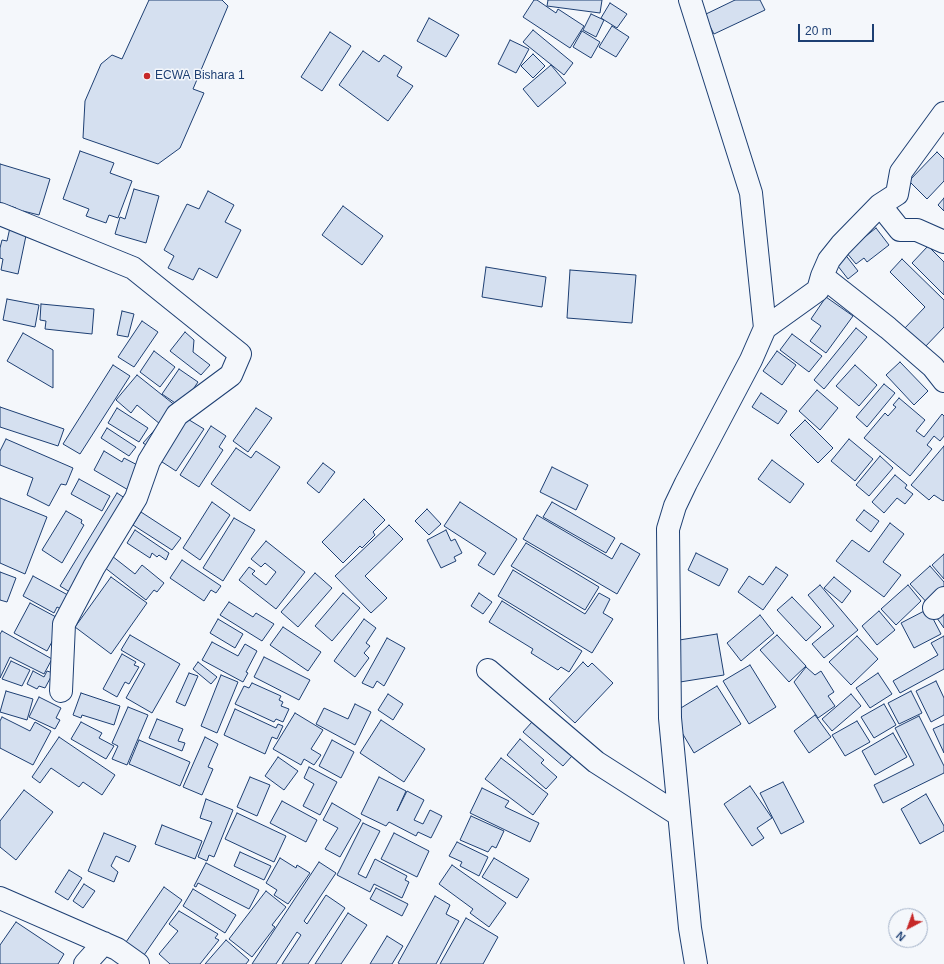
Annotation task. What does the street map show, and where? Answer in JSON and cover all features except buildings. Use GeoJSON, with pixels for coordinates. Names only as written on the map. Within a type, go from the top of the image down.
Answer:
{"type":"FeatureCollection","features":[{"type":"Feature","properties":{"kind":"street"},"geometry":{"type":"LineString","coordinates":[[690,0],[751,193],[765,328],[751,360],[686,483],[675,506],[668,530],[670,718],[690,928],[696,964]]}},
{"type":"Feature","properties":{"kind":"street"},"geometry":{"type":"LineString","coordinates":[[765,328],[818,290],[829,260],[841,245],[880,205],[896,194],[901,172],[944,113]]}},
{"type":"Feature","properties":{"kind":"street"},"geometry":{"type":"LineString","coordinates":[[880,205],[900,230],[917,230],[944,242]]}},
{"type":"Feature","properties":{"kind":"street"},"geometry":{"type":"LineString","coordinates":[[0,214],[134,268],[240,354],[231,375],[177,415],[148,461],[136,498],[94,567],[64,624],[62,691]]}},
{"type":"Feature","properties":{"kind":"street"},"geometry":{"type":"LineString","coordinates":[[822,276],[888,328],[933,367],[944,381]]}},
{"type":"Feature","properties":{"kind":"street"},"geometry":{"type":"LineString","coordinates":[[488,670],[596,762],[679,815]]}},
{"type":"Feature","properties":{"kind":"street"},"geometry":{"type":"LineString","coordinates":[[0,898],[117,949],[138,964]]}},
{"type":"Feature","properties":{"kind":"street"},"geometry":{"type":"LineString","coordinates":[[85,964],[104,943]]}},
{"type":"Feature","properties":{"kind":"place","name":"ECWA Bishara 1"},"geometry":{"type":"Point","coordinates":[147,76]}}]}
